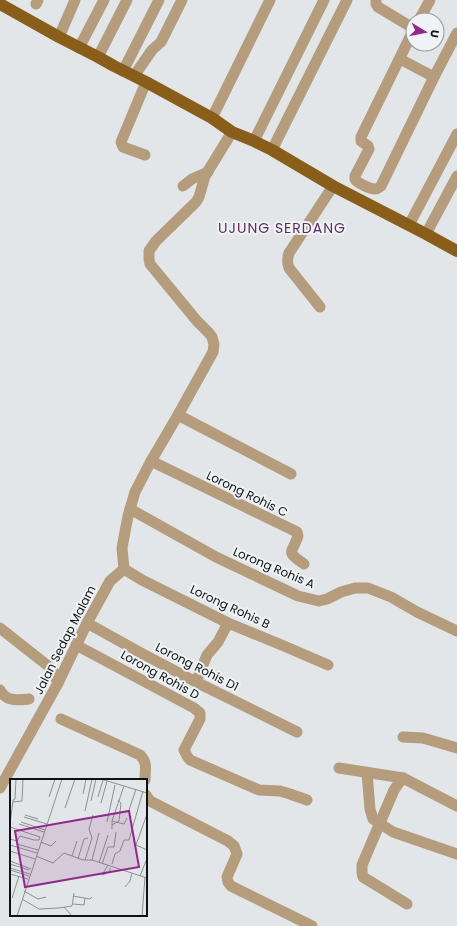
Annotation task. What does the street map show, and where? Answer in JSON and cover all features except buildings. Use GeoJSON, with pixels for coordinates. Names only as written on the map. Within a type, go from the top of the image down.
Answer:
{"type":"FeatureCollection","features":[{"type":"Feature","properties":{"kind":"main road"},"geometry":{"type":"LineString","coordinates":[[0,4],[59,38],[129,73],[212,118],[232,132],[272,150],[333,186],[457,251]]}},
{"type":"Feature","properties":{"kind":"street"},"geometry":{"type":"LineString","coordinates":[[59,38],[75,0]]}},
{"type":"Feature","properties":{"kind":"street"},"geometry":{"type":"LineString","coordinates":[[79,48],[104,0]]}},
{"type":"Feature","properties":{"kind":"street"},"geometry":{"type":"LineString","coordinates":[[98,57],[127,0]]}},
{"type":"Feature","properties":{"kind":"street"},"geometry":{"type":"LineString","coordinates":[[129,73],[159,0]]}},
{"type":"Feature","properties":{"kind":"street"},"geometry":{"type":"LineString","coordinates":[[129,73],[161,42],[182,0]]}},
{"type":"Feature","properties":{"kind":"street"},"geometry":{"type":"LineString","coordinates":[[212,118],[270,0]]}},
{"type":"Feature","properties":{"kind":"street"},"geometry":{"type":"LineString","coordinates":[[254,141],[324,0]]}},
{"type":"Feature","properties":{"kind":"street"},"geometry":{"type":"LineString","coordinates":[[272,150],[347,0]]}},
{"type":"Feature","properties":{"kind":"street"},"geometry":{"type":"LineString","coordinates":[[376,0],[378,7],[405,23]]}},
{"type":"Feature","properties":{"kind":"street"},"geometry":{"type":"LineString","coordinates":[[423,12],[430,0]]}},
{"type":"Feature","properties":{"kind":"street"},"geometry":{"type":"LineString","coordinates":[[405,49],[361,137],[361,141],[368,146],[369,149],[355,176],[356,181],[374,189],[381,186],[457,33]]}},
{"type":"Feature","properties":{"kind":"street"},"geometry":{"type":"LineString","coordinates":[[400,60],[434,77]]}},
{"type":"Feature","properties":{"kind":"street"},"geometry":{"type":"LineString","coordinates":[[145,155],[123,147],[121,142],[146,82]]}},
{"type":"Feature","properties":{"kind":"street"},"geometry":{"type":"LineString","coordinates":[[124,569],[122,548],[128,516],[135,492],[213,352],[214,344],[209,333],[196,321],[150,264],[149,251],[156,241],[196,202],[205,176],[232,132]]}},
{"type":"Feature","properties":{"kind":"street"},"geometry":{"type":"LineString","coordinates":[[409,226],[457,134]]}},
{"type":"Feature","properties":{"kind":"street"},"geometry":{"type":"LineString","coordinates":[[183,186],[192,179],[208,172]]}},
{"type":"Feature","properties":{"kind":"street"},"geometry":{"type":"LineString","coordinates":[[426,234],[457,176]]}},
{"type":"Feature","properties":{"kind":"street"},"geometry":{"type":"LineString","coordinates":[[320,307],[289,268],[287,258],[333,186]]}},
{"type":"Feature","properties":{"kind":"street"},"geometry":{"type":"LineString","coordinates":[[178,415],[291,474]]}},
{"type":"Feature","properties":{"kind":"street","name":"Lorong Rohis C"},"geometry":{"type":"LineString","coordinates":[[151,461],[296,532],[298,536],[292,550],[292,555],[304,564]]}},
{"type":"Feature","properties":{"kind":"street","name":"Lorong Rohis A"},"geometry":{"type":"LineString","coordinates":[[130,508],[216,557],[298,596],[319,601],[355,588],[368,588],[391,597],[417,612],[457,631]]}},
{"type":"Feature","properties":{"kind":"street","name":"Jalan Sedap Malam"},"geometry":{"type":"LineString","coordinates":[[0,788],[58,683],[87,622],[110,581],[124,569]]}},
{"type":"Feature","properties":{"kind":"street","name":"Lorong Rohis B"},"geometry":{"type":"LineString","coordinates":[[124,569],[142,580],[228,623],[328,665]]}},
{"type":"Feature","properties":{"kind":"street","name":"Lorong Rohis D1"},"geometry":{"type":"LineString","coordinates":[[87,622],[196,682],[297,732]]}},
{"type":"Feature","properties":{"kind":"street"},"geometry":{"type":"LineString","coordinates":[[196,682],[207,655],[218,642],[228,623]]}},
{"type":"Feature","properties":{"kind":"street"},"geometry":{"type":"LineString","coordinates":[[0,628],[52,670],[58,683]]}},
{"type":"Feature","properties":{"kind":"street","name":"Lorong Rohis D"},"geometry":{"type":"LineString","coordinates":[[76,645],[194,708],[200,713],[200,719],[184,750],[190,760],[259,790],[280,791],[307,800]]}},
{"type":"Feature","properties":{"kind":"street"},"geometry":{"type":"LineString","coordinates":[[0,690],[6,698],[11,700],[29,699]]}},
{"type":"Feature","properties":{"kind":"street"},"geometry":{"type":"LineString","coordinates":[[61,718],[140,755],[146,765],[145,779]]}},
{"type":"Feature","properties":{"kind":"street"},"geometry":{"type":"LineString","coordinates":[[402,737],[423,738],[457,748]]}},
{"type":"Feature","properties":{"kind":"street"},"geometry":{"type":"LineString","coordinates":[[339,768],[403,778],[457,806]]}},
{"type":"Feature","properties":{"kind":"street"},"geometry":{"type":"LineString","coordinates":[[367,773],[370,809],[373,819],[393,832],[457,854]]}},
{"type":"Feature","properties":{"kind":"street"},"geometry":{"type":"LineString","coordinates":[[403,778],[394,790],[362,865],[362,872],[364,877],[407,904]]}},
{"type":"Feature","properties":{"kind":"street"},"geometry":{"type":"LineString","coordinates":[[147,797],[150,802],[228,841],[234,846],[237,854],[227,877],[231,886],[312,926]]}},
{"type":"Feature","properties":{"kind":"district","name":"UJUNG SERDANG"},"geometry":{"type":"Point","coordinates":[282,228]}}]}
